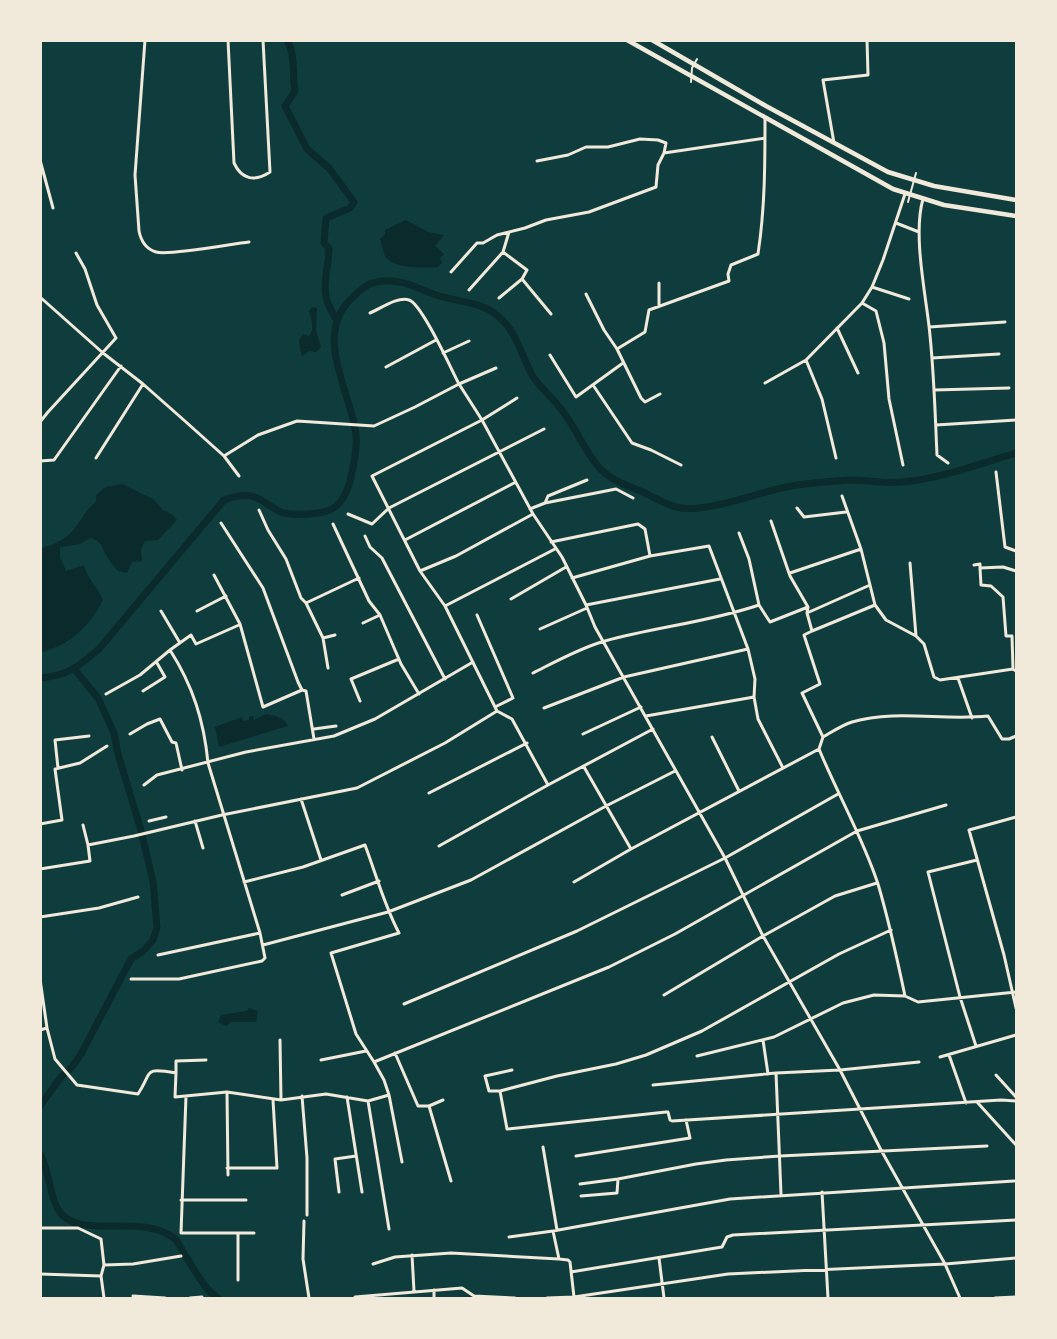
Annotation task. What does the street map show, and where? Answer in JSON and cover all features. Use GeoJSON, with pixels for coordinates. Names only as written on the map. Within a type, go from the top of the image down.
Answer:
{"type":"FeatureCollection","features":[{"type":"Feature","properties":{"kind":"highway"},"geometry":{"type":"LineString","coordinates":[[627,40],[873,179],[904,194],[945,205],[1017,216]]}},
{"type":"Feature","properties":{"kind":"highway"},"geometry":{"type":"LineString","coordinates":[[652,40],[888,172],[928,184],[1017,200]]}},
{"type":"Feature","properties":{"kind":"highway"},"geometry":{"type":"LineString","coordinates":[[923,199],[928,184]]}},
{"type":"Feature","properties":{"kind":"street"},"geometry":{"type":"LineString","coordinates":[[145,40],[135,175],[141,240],[148,248],[162,253],[249,242]]}},
{"type":"Feature","properties":{"kind":"street"},"geometry":{"type":"LineString","coordinates":[[228,40],[234,163],[240,173],[248,178],[262,177],[270,172],[262,40]]}},
{"type":"Feature","properties":{"kind":"street"},"geometry":{"type":"LineString","coordinates":[[834,143],[823,80],[868,75],[867,40]]}},
{"type":"Feature","properties":{"kind":"street"},"geometry":{"type":"LineString","coordinates":[[691,82],[692,68],[697,59]]}},
{"type":"Feature","properties":{"kind":"street"},"geometry":{"type":"LineString","coordinates":[[617,349],[645,332],[649,310],[729,281],[728,274],[731,265],[758,254],[764,204],[765,117]]}},
{"type":"Feature","properties":{"kind":"street"},"geometry":{"type":"LineString","coordinates":[[664,153],[765,138]]}},
{"type":"Feature","properties":{"kind":"street"},"geometry":{"type":"LineString","coordinates":[[451,272],[477,243],[483,243],[497,235],[546,220],[589,212],[656,187],[658,165],[666,143],[640,139],[608,147],[586,147],[568,155],[537,161]]}},
{"type":"Feature","properties":{"kind":"street"},"geometry":{"type":"LineString","coordinates":[[40,160],[53,208]]}},
{"type":"Feature","properties":{"kind":"street"},"geometry":{"type":"LineString","coordinates":[[909,202],[916,173]]}},
{"type":"Feature","properties":{"kind":"street"},"geometry":{"type":"LineString","coordinates":[[765,383],[806,360],[862,303],[872,287],[896,223],[904,194]]}},
{"type":"Feature","properties":{"kind":"street"},"geometry":{"type":"LineString","coordinates":[[923,199],[920,233],[932,358],[937,455],[948,463]]}},
{"type":"Feature","properties":{"kind":"street"},"geometry":{"type":"LineString","coordinates":[[896,223],[920,233]]}},
{"type":"Feature","properties":{"kind":"street"},"geometry":{"type":"LineString","coordinates":[[469,290],[503,252],[509,232]]}},
{"type":"Feature","properties":{"kind":"street"},"geometry":{"type":"LineString","coordinates":[[40,422],[116,338],[97,304],[85,269],[76,252]]}},
{"type":"Feature","properties":{"kind":"street"},"geometry":{"type":"LineString","coordinates":[[499,298],[522,279],[527,270],[503,252]]}},
{"type":"Feature","properties":{"kind":"street"},"geometry":{"type":"LineString","coordinates":[[522,279],[551,314]]}},
{"type":"Feature","properties":{"kind":"street"},"geometry":{"type":"LineString","coordinates":[[659,283],[659,306]]}},
{"type":"Feature","properties":{"kind":"street"},"geometry":{"type":"LineString","coordinates":[[872,287],[909,299]]}},
{"type":"Feature","properties":{"kind":"street"},"geometry":{"type":"LineString","coordinates":[[586,294],[641,398],[645,402],[660,394]]}},
{"type":"Feature","properties":{"kind":"street"},"geometry":{"type":"LineString","coordinates":[[40,297],[224,456],[226,462],[239,476]]}},
{"type":"Feature","properties":{"kind":"street"},"geometry":{"type":"LineString","coordinates":[[370,313],[400,300],[408,299],[416,304],[427,321],[459,384],[500,451],[514,483],[550,542],[562,557],[603,641],[725,858],[763,936],[840,1070],[859,1110],[945,1264],[960,1299]]}},
{"type":"Feature","properties":{"kind":"street"},"geometry":{"type":"LineString","coordinates":[[862,303],[876,311],[884,343],[889,399],[903,465]]}},
{"type":"Feature","properties":{"kind":"street"},"geometry":{"type":"LineString","coordinates":[[929,327],[1005,322]]}},
{"type":"Feature","properties":{"kind":"street"},"geometry":{"type":"LineString","coordinates":[[837,328],[858,373]]}},
{"type":"Feature","properties":{"kind":"street"},"geometry":{"type":"LineString","coordinates":[[386,367],[436,340]]}},
{"type":"Feature","properties":{"kind":"street"},"geometry":{"type":"LineString","coordinates":[[442,353],[469,341]]}},
{"type":"Feature","properties":{"kind":"street"},"geometry":{"type":"LineString","coordinates":[[932,358],[999,354]]}},
{"type":"Feature","properties":{"kind":"street"},"geometry":{"type":"LineString","coordinates":[[550,355],[576,397],[623,363]]}},
{"type":"Feature","properties":{"kind":"street"},"geometry":{"type":"LineString","coordinates":[[806,360],[822,399],[836,458]]}},
{"type":"Feature","properties":{"kind":"street"},"geometry":{"type":"LineString","coordinates":[[40,461],[54,460],[121,366]]}},
{"type":"Feature","properties":{"kind":"street"},"geometry":{"type":"LineString","coordinates":[[224,456],[258,435],[297,421],[374,426],[496,368]]}},
{"type":"Feature","properties":{"kind":"street"},"geometry":{"type":"LineString","coordinates":[[96,458],[143,384]]}},
{"type":"Feature","properties":{"kind":"street"},"geometry":{"type":"LineString","coordinates":[[592,385],[632,443],[681,465]]}},
{"type":"Feature","properties":{"kind":"street"},"geometry":{"type":"LineString","coordinates":[[934,390],[1009,388]]}},
{"type":"Feature","properties":{"kind":"street"},"geometry":{"type":"LineString","coordinates":[[517,398],[482,420],[372,477],[420,571],[445,606],[496,709],[512,719],[548,785]]}},
{"type":"Feature","properties":{"kind":"street"},"geometry":{"type":"LineString","coordinates":[[936,425],[1017,420]]}},
{"type":"Feature","properties":{"kind":"street"},"geometry":{"type":"LineString","coordinates":[[348,514],[372,524],[389,508],[544,429]]}},
{"type":"Feature","properties":{"kind":"street"},"geometry":{"type":"LineString","coordinates":[[996,472],[1005,547],[1017,551]]}},
{"type":"Feature","properties":{"kind":"street"},"geometry":{"type":"LineString","coordinates":[[545,503],[548,496],[587,480]]}},
{"type":"Feature","properties":{"kind":"street"},"geometry":{"type":"LineString","coordinates":[[405,540],[514,483]]}},
{"type":"Feature","properties":{"kind":"street"},"geometry":{"type":"LineString","coordinates":[[530,509],[545,503],[616,489],[633,498]]}},
{"type":"Feature","properties":{"kind":"street"},"geometry":{"type":"LineString","coordinates":[[842,496],[861,549],[875,604],[886,620],[916,636],[924,644],[929,666],[934,677],[940,680],[1015,670],[1012,636],[1006,636],[1003,597],[991,586],[981,585],[980,564],[974,564]]}},
{"type":"Feature","properties":{"kind":"street"},"geometry":{"type":"LineString","coordinates":[[797,508],[804,517],[846,512]]}},
{"type":"Feature","properties":{"kind":"street"},"geometry":{"type":"LineString","coordinates":[[259,510],[268,530],[286,558],[301,598],[306,603],[323,638],[328,668]]}},
{"type":"Feature","properties":{"kind":"street"},"geometry":{"type":"LineString","coordinates":[[420,571],[456,556],[533,514]]}},
{"type":"Feature","properties":{"kind":"street"},"geometry":{"type":"LineString","coordinates":[[771,521],[790,576],[808,607],[807,613],[812,631]]}},
{"type":"Feature","properties":{"kind":"street"},"geometry":{"type":"LineString","coordinates":[[221,523],[263,588],[302,690],[306,691],[314,739]]}},
{"type":"Feature","properties":{"kind":"street"},"geometry":{"type":"LineString","coordinates":[[333,524],[369,601],[380,615],[399,659],[419,694]]}},
{"type":"Feature","properties":{"kind":"street"},"geometry":{"type":"LineString","coordinates":[[550,542],[638,524],[645,529],[650,556]]}},
{"type":"Feature","properties":{"kind":"street"},"geometry":{"type":"LineString","coordinates":[[739,533],[749,559],[759,604],[770,621],[808,607]]}},
{"type":"Feature","properties":{"kind":"street"},"geometry":{"type":"LineString","coordinates":[[365,536],[370,547],[382,558],[445,679]]}},
{"type":"Feature","properties":{"kind":"street"},"geometry":{"type":"LineString","coordinates":[[572,578],[650,556],[709,546],[748,649],[758,720],[783,768]]}},
{"type":"Feature","properties":{"kind":"street"},"geometry":{"type":"LineString","coordinates":[[445,606],[556,549]]}},
{"type":"Feature","properties":{"kind":"street"},"geometry":{"type":"LineString","coordinates":[[790,573],[861,549]]}},
{"type":"Feature","properties":{"kind":"street"},"geometry":{"type":"LineString","coordinates":[[910,564],[916,636]]}},
{"type":"Feature","properties":{"kind":"street"},"geometry":{"type":"LineString","coordinates":[[511,599],[566,567]]}},
{"type":"Feature","properties":{"kind":"street"},"geometry":{"type":"LineString","coordinates":[[980,568],[1004,567],[1017,571]]}},
{"type":"Feature","properties":{"kind":"street"},"geometry":{"type":"LineString","coordinates":[[214,574],[240,624],[263,707],[302,690]]}},
{"type":"Feature","properties":{"kind":"street"},"geometry":{"type":"LineString","coordinates":[[306,603],[359,578]]}},
{"type":"Feature","properties":{"kind":"street"},"geometry":{"type":"LineString","coordinates":[[540,629],[586,606],[720,579]]}},
{"type":"Feature","properties":{"kind":"street"},"geometry":{"type":"LineString","coordinates":[[807,613],[870,585]]}},
{"type":"Feature","properties":{"kind":"street"},"geometry":{"type":"LineString","coordinates":[[197,610],[226,596]]}},
{"type":"Feature","properties":{"kind":"street"},"geometry":{"type":"LineString","coordinates":[[533,673],[603,641],[688,625],[759,604]]}},
{"type":"Feature","properties":{"kind":"street"},"geometry":{"type":"LineString","coordinates":[[823,737],[802,693],[820,684],[804,635],[875,604]]}},
{"type":"Feature","properties":{"kind":"street"},"geometry":{"type":"LineString","coordinates":[[161,611],[180,643]]}},
{"type":"Feature","properties":{"kind":"street"},"geometry":{"type":"LineString","coordinates":[[363,623],[380,615]]}},
{"type":"Feature","properties":{"kind":"street"},"geometry":{"type":"LineString","coordinates":[[88,845],[357,788],[445,743],[513,698],[477,615]]}},
{"type":"Feature","properties":{"kind":"street"},"geometry":{"type":"LineString","coordinates":[[106,694],[140,675],[191,635],[196,644],[240,624]]}},
{"type":"Feature","properties":{"kind":"street"},"geometry":{"type":"LineString","coordinates":[[323,638],[334,635]]}},
{"type":"Feature","properties":{"kind":"street"},"geometry":{"type":"LineString","coordinates":[[544,708],[624,677],[748,649]]}},
{"type":"Feature","properties":{"kind":"street"},"geometry":{"type":"LineString","coordinates":[[131,979],[179,979],[262,961],[265,958],[260,933],[207,763],[205,737],[194,696],[188,680],[170,650]]}},
{"type":"Feature","properties":{"kind":"street"},"geometry":{"type":"LineString","coordinates":[[360,701],[351,679],[399,659]]}},
{"type":"Feature","properties":{"kind":"street"},"geometry":{"type":"LineString","coordinates":[[144,785],[157,775],[246,752],[334,736],[368,723],[472,662]]}},
{"type":"Feature","properties":{"kind":"street"},"geometry":{"type":"LineString","coordinates":[[143,692],[165,677],[157,663]]}},
{"type":"Feature","properties":{"kind":"street"},"geometry":{"type":"LineString","coordinates":[[958,678],[972,718]]}},
{"type":"Feature","properties":{"kind":"street"},"geometry":{"type":"LineString","coordinates":[[646,716],[753,697]]}},
{"type":"Feature","properties":{"kind":"street"},"geometry":{"type":"LineString","coordinates":[[583,734],[641,707]]}},
{"type":"Feature","properties":{"kind":"street"},"geometry":{"type":"LineString","coordinates":[[905,996],[878,883],[819,749],[823,737],[850,722],[889,716],[972,718],[987,716],[1002,739],[1017,736]]}},
{"type":"Feature","properties":{"kind":"street"},"geometry":{"type":"LineString","coordinates":[[130,734],[160,719],[172,742],[176,743],[182,770]]}},
{"type":"Feature","properties":{"kind":"street"},"geometry":{"type":"LineString","coordinates":[[314,729],[336,726]]}},
{"type":"Feature","properties":{"kind":"street"},"geometry":{"type":"LineString","coordinates":[[439,846],[652,729]]}},
{"type":"Feature","properties":{"kind":"street"},"geometry":{"type":"LineString","coordinates":[[40,824],[62,820],[55,769],[58,768],[55,740],[89,736]]}},
{"type":"Feature","properties":{"kind":"street"},"geometry":{"type":"LineString","coordinates":[[712,737],[739,791]]}},
{"type":"Feature","properties":{"kind":"street"},"geometry":{"type":"LineString","coordinates":[[429,793],[527,743]]}},
{"type":"Feature","properties":{"kind":"street"},"geometry":{"type":"LineString","coordinates":[[58,768],[80,763],[107,746]]}},
{"type":"Feature","properties":{"kind":"street"},"geometry":{"type":"LineString","coordinates":[[574,882],[699,812],[819,749]]}},
{"type":"Feature","properties":{"kind":"street"},"geometry":{"type":"LineString","coordinates":[[584,767],[631,849]]}},
{"type":"Feature","properties":{"kind":"street"},"geometry":{"type":"LineString","coordinates":[[263,945],[388,912],[471,880],[675,771]]}},
{"type":"Feature","properties":{"kind":"street"},"geometry":{"type":"LineString","coordinates":[[404,1004],[577,931],[725,858],[838,795]]}},
{"type":"Feature","properties":{"kind":"street"},"geometry":{"type":"LineString","coordinates":[[301,799],[321,860]]}},
{"type":"Feature","properties":{"kind":"street"},"geometry":{"type":"LineString","coordinates":[[374,1062],[609,967],[857,831],[946,805]]}},
{"type":"Feature","properties":{"kind":"street"},"geometry":{"type":"LineString","coordinates":[[149,821],[166,817]]}},
{"type":"Feature","properties":{"kind":"street"},"geometry":{"type":"LineString","coordinates":[[1017,817],[969,830],[1015,993],[1017,1008]]}},
{"type":"Feature","properties":{"kind":"street"},"geometry":{"type":"LineString","coordinates":[[195,821],[203,848]]}},
{"type":"Feature","properties":{"kind":"street"},"geometry":{"type":"LineString","coordinates":[[40,870],[90,861],[83,825]]}},
{"type":"Feature","properties":{"kind":"street"},"geometry":{"type":"LineString","coordinates":[[244,882],[293,870],[365,845],[388,912],[398,933],[331,953],[356,1034],[384,1080],[402,1162]]}},
{"type":"Feature","properties":{"kind":"street"},"geometry":{"type":"LineString","coordinates":[[976,1046],[960,996],[928,872],[977,860]]}},
{"type":"Feature","properties":{"kind":"street"},"geometry":{"type":"LineString","coordinates":[[342,895],[379,881]]}},
{"type":"Feature","properties":{"kind":"street"},"geometry":{"type":"LineString","coordinates":[[664,996],[763,936],[835,896],[878,883]]}},
{"type":"Feature","properties":{"kind":"street"},"geometry":{"type":"LineString","coordinates":[[40,917],[99,908],[138,897]]}},
{"type":"Feature","properties":{"kind":"street"},"geometry":{"type":"LineString","coordinates":[[513,1070],[484,1076],[489,1091],[500,1091],[557,1076],[616,1065],[646,1055],[702,1031],[839,954],[891,930]]}},
{"type":"Feature","properties":{"kind":"street"},"geometry":{"type":"LineString","coordinates":[[158,955],[260,933]]}},
{"type":"Feature","properties":{"kind":"street"},"geometry":{"type":"LineString","coordinates":[[40,980],[47,1028],[57,1063],[77,1085],[138,1094],[149,1072],[176,1072]]}},
{"type":"Feature","properties":{"kind":"street"},"geometry":{"type":"LineString","coordinates":[[697,1056],[774,1037],[843,1003],[874,995],[905,996],[918,1002],[960,996],[1015,993]]}},
{"type":"Feature","properties":{"kind":"street"},"geometry":{"type":"LineString","coordinates":[[40,1030],[47,1028]]}},
{"type":"Feature","properties":{"kind":"street"},"geometry":{"type":"LineString","coordinates":[[940,1058],[1017,1035]]}},
{"type":"Feature","properties":{"kind":"street"},"geometry":{"type":"LineString","coordinates":[[280,1040],[281,1100]]}},
{"type":"Feature","properties":{"kind":"street"},"geometry":{"type":"LineString","coordinates":[[763,1040],[768,1074]]}},
{"type":"Feature","properties":{"kind":"street"},"geometry":{"type":"LineString","coordinates":[[321,1060],[366,1051]]}},
{"type":"Feature","properties":{"kind":"street"},"geometry":{"type":"LineString","coordinates":[[395,1053],[418,1106],[429,1106],[443,1100]]}},
{"type":"Feature","properties":{"kind":"street"},"geometry":{"type":"LineString","coordinates":[[949,1055],[966,1103]]}},
{"type":"Feature","properties":{"kind":"street"},"geometry":{"type":"LineString","coordinates":[[206,1059],[176,1061],[175,1097],[227,1092],[281,1100],[326,1094],[368,1101],[389,1095]]}},
{"type":"Feature","properties":{"kind":"street"},"geometry":{"type":"LineString","coordinates":[[615,1059],[616,1065]]}},
{"type":"Feature","properties":{"kind":"street"},"geometry":{"type":"LineString","coordinates":[[652,1085],[919,1062]]}},
{"type":"Feature","properties":{"kind":"street"},"geometry":{"type":"LineString","coordinates":[[776,1073],[781,1194]]}},
{"type":"Feature","properties":{"kind":"street"},"geometry":{"type":"LineString","coordinates":[[996,1075],[1017,1099]]}},
{"type":"Feature","properties":{"kind":"street"},"geometry":{"type":"LineString","coordinates":[[500,1091],[507,1130],[666,1112],[670,1120],[686,1120],[1017,1099]]}},
{"type":"Feature","properties":{"kind":"street"},"geometry":{"type":"LineString","coordinates":[[227,1092],[228,1175]]}},
{"type":"Feature","properties":{"kind":"street"},"geometry":{"type":"LineString","coordinates":[[186,1096],[181,1233],[254,1233]]}},
{"type":"Feature","properties":{"kind":"street"},"geometry":{"type":"LineString","coordinates":[[302,1096],[307,1158],[308,1215]]}},
{"type":"Feature","properties":{"kind":"street"},"geometry":{"type":"LineString","coordinates":[[347,1097],[362,1192]]}},
{"type":"Feature","properties":{"kind":"street"},"geometry":{"type":"LineString","coordinates":[[227,1168],[277,1168],[273,1099]]}},
{"type":"Feature","properties":{"kind":"street"},"geometry":{"type":"LineString","coordinates":[[368,1101],[389,1229]]}},
{"type":"Feature","properties":{"kind":"street"},"geometry":{"type":"LineString","coordinates":[[977,1102],[1017,1145]]}},
{"type":"Feature","properties":{"kind":"street"},"geometry":{"type":"LineString","coordinates":[[429,1106],[452,1180]]}},
{"type":"Feature","properties":{"kind":"street"},"geometry":{"type":"LineString","coordinates":[[576,1156],[690,1138],[686,1120]]}},
{"type":"Feature","properties":{"kind":"street"},"geometry":{"type":"LineString","coordinates":[[580,1184],[696,1164],[780,1156],[987,1146]]}},
{"type":"Feature","properties":{"kind":"street"},"geometry":{"type":"LineString","coordinates":[[543,1147],[559,1259]]}},
{"type":"Feature","properties":{"kind":"street"},"geometry":{"type":"LineString","coordinates":[[339,1192],[335,1159],[356,1156]]}},
{"type":"Feature","properties":{"kind":"street"},"geometry":{"type":"LineString","coordinates":[[581,1197],[617,1193],[618,1179]]}},
{"type":"Feature","properties":{"kind":"street"},"geometry":{"type":"LineString","coordinates":[[508,1237],[555,1231],[730,1199],[1014,1181]]}},
{"type":"Feature","properties":{"kind":"street"},"geometry":{"type":"LineString","coordinates":[[822,1192],[828,1299]]}},
{"type":"Feature","properties":{"kind":"street"},"geometry":{"type":"LineString","coordinates":[[181,1200],[246,1200]]}},
{"type":"Feature","properties":{"kind":"street"},"geometry":{"type":"LineString","coordinates":[[571,1272],[722,1247],[729,1235],[1017,1220]]}},
{"type":"Feature","properties":{"kind":"street"},"geometry":{"type":"LineString","coordinates":[[304,1221],[303,1259],[309,1299]]}},
{"type":"Feature","properties":{"kind":"street"},"geometry":{"type":"LineString","coordinates":[[40,1228],[78,1228],[101,1239],[104,1265],[101,1276],[104,1299]]}},
{"type":"Feature","properties":{"kind":"street"},"geometry":{"type":"LineString","coordinates":[[238,1233],[238,1280]]}},
{"type":"Feature","properties":{"kind":"street"},"geometry":{"type":"LineString","coordinates":[[373,1264],[395,1257],[451,1253],[570,1260],[574,1297]]}},
{"type":"Feature","properties":{"kind":"street"},"geometry":{"type":"LineString","coordinates":[[412,1255],[414,1291]]}},
{"type":"Feature","properties":{"kind":"street"},"geometry":{"type":"LineString","coordinates":[[104,1265],[133,1264],[181,1256]]}},
{"type":"Feature","properties":{"kind":"street"},"geometry":{"type":"LineString","coordinates":[[659,1258],[664,1299]]}},
{"type":"Feature","properties":{"kind":"street"},"geometry":{"type":"LineString","coordinates":[[547,1299],[728,1274],[945,1264],[1017,1258]]}},
{"type":"Feature","properties":{"kind":"street"},"geometry":{"type":"LineString","coordinates":[[40,1274],[101,1276]]}},
{"type":"Feature","properties":{"kind":"street"},"geometry":{"type":"LineString","coordinates":[[355,1297],[462,1288],[474,1296],[515,1299]]}},
{"type":"Feature","properties":{"kind":"street"},"geometry":{"type":"LineString","coordinates":[[434,1290],[434,1299]]}},
{"type":"Feature","properties":{"kind":"street"},"geometry":{"type":"LineString","coordinates":[[133,1296],[165,1299]]}},
{"type":"Feature","properties":{"kind":"street"},"geometry":{"type":"LineString","coordinates":[[190,1299],[202,1297]]}},
{"type":"Feature","properties":{"kind":"street"},"geometry":{"type":"LineString","coordinates":[[995,1299],[1017,1297]]}},
{"type":"Feature","properties":{"kind":"water"},"geometry":{"type":"Polygon","coordinates":[[[406,220],[428,232],[444,235],[435,246],[444,254],[440,258],[442,263],[438,267],[403,266],[385,257],[380,239],[385,234],[385,230],[406,220]]]}},
{"type":"Feature","properties":{"kind":"water"},"geometry":{"type":"Polygon","coordinates":[[[312,307],[317,308],[316,331],[321,347],[316,352],[309,351],[302,356],[299,341],[304,334],[309,336],[311,333],[312,324],[309,311],[312,307]]]}},
{"type":"Feature","properties":{"kind":"water"},"geometry":{"type":"Polygon","coordinates":[[[122,484],[153,499],[177,520],[158,540],[145,541],[141,549],[142,561],[132,562],[127,573],[118,571],[97,540],[90,538],[80,544],[60,547],[60,557],[66,571],[84,565],[103,600],[92,618],[78,634],[61,645],[41,652],[42,548],[60,541],[72,532],[96,502],[96,495],[106,487],[122,484]]]}},
{"type":"Feature","properties":{"kind":"water"},"geometry":{"type":"Polygon","coordinates":[[[266,714],[282,719],[288,726],[219,747],[215,727],[242,717],[243,721],[253,716],[254,720],[266,714]]]}},
{"type":"Feature","properties":{"kind":"water"},"geometry":{"type":"Polygon","coordinates":[[[249,1008],[258,1011],[256,1022],[231,1022],[226,1026],[218,1022],[221,1015],[247,1011],[249,1008]]]}},
{"type":"Feature","properties":{"kind":"waterway"},"geometry":{"type":"LineString","coordinates":[[287,40],[293,59],[295,91],[285,106],[307,149],[329,168],[354,202],[350,208],[326,218],[324,243],[329,248],[325,282],[326,295],[336,319]]}},
{"type":"Feature","properties":{"kind":"waterway"},"geometry":{"type":"LineString","coordinates":[[40,678],[66,672],[99,649],[224,500],[251,496],[281,512],[300,514],[324,512],[339,504],[350,481],[356,439],[337,362],[334,345],[335,329],[340,314],[350,300],[366,286],[377,282],[392,281],[407,284],[436,295],[477,305],[499,317],[514,337],[532,375],[566,416],[597,465],[619,482],[676,507],[701,508],[791,486],[813,483],[852,480],[890,483],[918,480],[1016,453]]}},
{"type":"Feature","properties":{"kind":"waterway"},"geometry":{"type":"LineString","coordinates":[[40,1106],[81,1054],[131,959],[153,940],[157,928],[153,881],[114,733],[98,698],[75,670]]}},
{"type":"Feature","properties":{"kind":"waterway"},"geometry":{"type":"LineString","coordinates":[[40,1154],[56,1205],[68,1220],[96,1226],[146,1227],[161,1231],[175,1239],[204,1284],[218,1298]]}}]}
